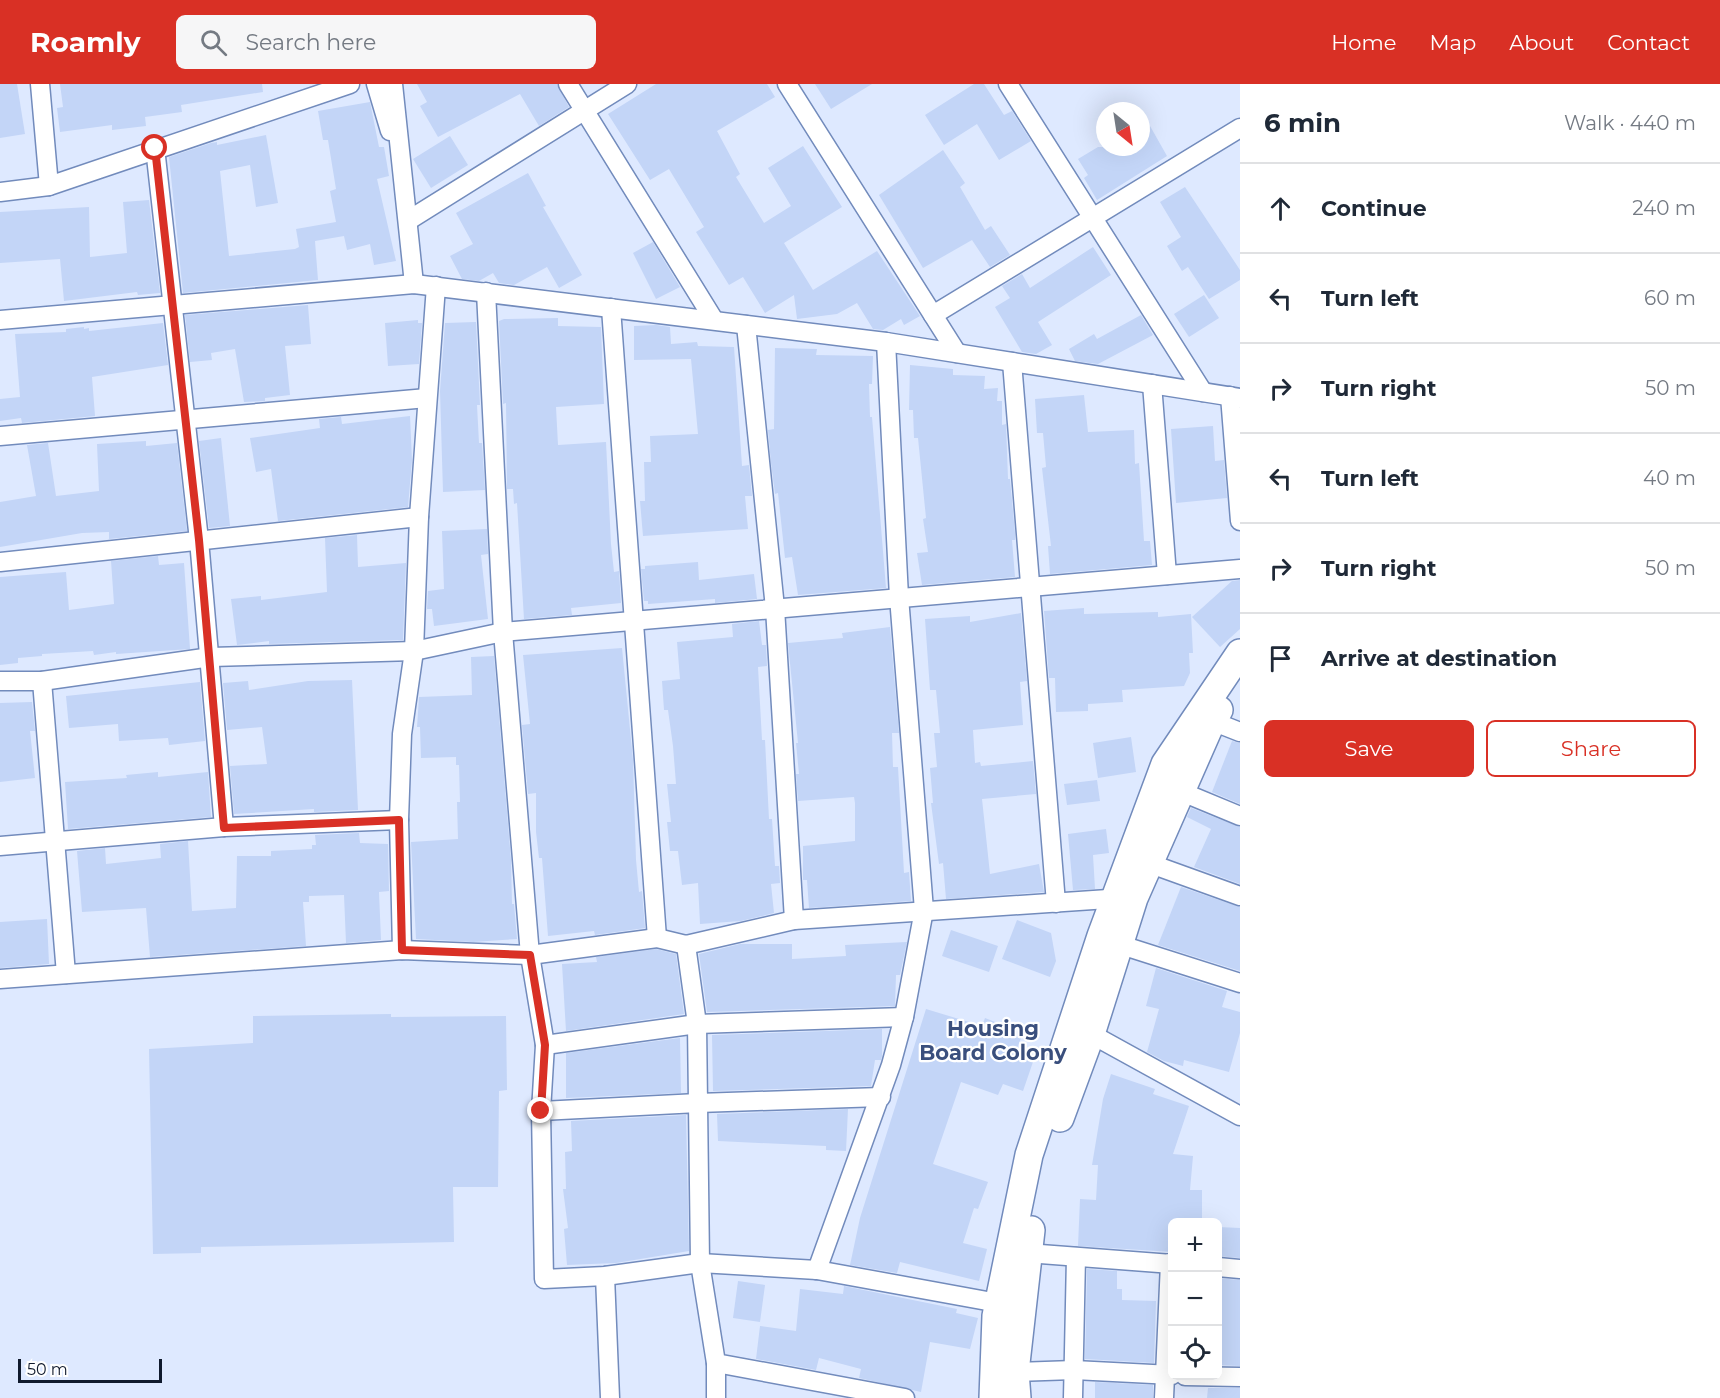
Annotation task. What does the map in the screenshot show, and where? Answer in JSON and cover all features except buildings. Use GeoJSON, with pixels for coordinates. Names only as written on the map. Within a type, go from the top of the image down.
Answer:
{"type":"FeatureCollection","features":[{"type":"Feature","properties":{"kind":"main road"},"geometry":{"type":"LineString","coordinates":[[993,1398],[1010,1305],[1029,1155],[1124,898],[1166,764],[1240,653]]}},
{"type":"Feature","properties":{"kind":"main road"},"geometry":{"type":"LineString","coordinates":[[1017,1398],[1010,1305],[1027,1253],[1041,1172],[1090,1034],[1118,944],[1124,898],[1151,864],[1212,721],[1240,679]]}},
{"type":"Feature","properties":{"kind":"street"},"geometry":{"type":"LineString","coordinates":[[40,84],[49,186]]}},
{"type":"Feature","properties":{"kind":"street"},"geometry":{"type":"LineString","coordinates":[[0,192],[49,186],[155,148],[350,84]]}},
{"type":"Feature","properties":{"kind":"street"},"geometry":{"type":"LineString","coordinates":[[376,84],[404,182]]}},
{"type":"Feature","properties":{"kind":"street"},"geometry":{"type":"LineString","coordinates":[[393,84],[414,284]]}},
{"type":"Feature","properties":{"kind":"street"},"geometry":{"type":"LineString","coordinates":[[568,84],[714,320]]}},
{"type":"Feature","properties":{"kind":"street"},"geometry":{"type":"LineString","coordinates":[[409,220],[627,84]]}},
{"type":"Feature","properties":{"kind":"street"},"geometry":{"type":"LineString","coordinates":[[787,84],[957,353]]}},
{"type":"Feature","properties":{"kind":"street"},"geometry":{"type":"LineString","coordinates":[[1008,84],[1203,392]]}},
{"type":"Feature","properties":{"kind":"street"},"geometry":{"type":"LineString","coordinates":[[933,315],[1240,128]]}},
{"type":"Feature","properties":{"kind":"street"},"geometry":{"type":"LineString","coordinates":[[155,148],[211,657],[224,828]]}},
{"type":"Feature","properties":{"kind":"street"},"geometry":{"type":"LineString","coordinates":[[0,320],[414,284],[886,342],[1235,397],[1240,521]]}},
{"type":"Feature","properties":{"kind":"street"},"geometry":{"type":"LineString","coordinates":[[402,950],[399,820],[402,734],[414,651],[419,517],[436,286]]}},
{"type":"Feature","properties":{"kind":"street"},"geometry":{"type":"LineString","coordinates":[[486,292],[503,632],[530,955],[545,1045],[541,1111],[544,1279],[605,1276],[700,1263],[817,1270],[1010,1305]]}},
{"type":"Feature","properties":{"kind":"street"},"geometry":{"type":"LineString","coordinates":[[611,308],[657,938]]}},
{"type":"Feature","properties":{"kind":"street"},"geometry":{"type":"LineString","coordinates":[[746,325],[775,608],[794,920]]}},
{"type":"Feature","properties":{"kind":"street"},"geometry":{"type":"LineString","coordinates":[[817,1270],[881,1097],[904,1017],[924,910],[899,597],[886,342]]}},
{"type":"Feature","properties":{"kind":"street"},"geometry":{"type":"LineString","coordinates":[[1012,362],[1056,903]]}},
{"type":"Feature","properties":{"kind":"street"},"geometry":{"type":"LineString","coordinates":[[1152,384],[1167,575]]}},
{"type":"Feature","properties":{"kind":"street"},"geometry":{"type":"LineString","coordinates":[[0,436],[427,398]]}},
{"type":"Feature","properties":{"kind":"street"},"geometry":{"type":"LineString","coordinates":[[0,561],[419,517]]}},
{"type":"Feature","properties":{"kind":"street"},"geometry":{"type":"LineString","coordinates":[[0,681],[42,681],[211,657],[414,651],[503,632],[1240,568]]}},
{"type":"Feature","properties":{"kind":"street"},"geometry":{"type":"LineString","coordinates":[[42,681],[66,974]]}},
{"type":"Feature","properties":{"kind":"street"},"geometry":{"type":"LineString","coordinates":[[1212,721],[1240,732]]}},
{"type":"Feature","properties":{"kind":"street"},"geometry":{"type":"LineString","coordinates":[[1182,792],[1240,816]]}},
{"type":"Feature","properties":{"kind":"street"},"geometry":{"type":"LineString","coordinates":[[0,846],[224,828],[399,820]]}},
{"type":"Feature","properties":{"kind":"street"},"geometry":{"type":"LineString","coordinates":[[1151,864],[1240,896]]}},
{"type":"Feature","properties":{"kind":"street"},"geometry":{"type":"LineString","coordinates":[[0,979],[402,950],[530,955],[657,938],[686,945],[794,920],[1124,898]]}},
{"type":"Feature","properties":{"kind":"street"},"geometry":{"type":"LineString","coordinates":[[1118,944],[1240,983]]}},
{"type":"Feature","properties":{"kind":"street"},"geometry":{"type":"LineString","coordinates":[[686,945],[697,1024],[700,1263],[716,1363],[716,1398]]}},
{"type":"Feature","properties":{"kind":"street"},"geometry":{"type":"LineString","coordinates":[[545,1045],[697,1024],[904,1017]]}},
{"type":"Feature","properties":{"kind":"street"},"geometry":{"type":"LineString","coordinates":[[1090,1034],[1240,1116]]}},
{"type":"Feature","properties":{"kind":"street"},"geometry":{"type":"LineString","coordinates":[[541,1111],[881,1097]]}},
{"type":"Feature","properties":{"kind":"street"},"geometry":{"type":"LineString","coordinates":[[1027,1253],[1168,1263]]}},
{"type":"Feature","properties":{"kind":"street"},"geometry":{"type":"LineString","coordinates":[[1073,1398],[1076,1257]]}},
{"type":"Feature","properties":{"kind":"street"},"geometry":{"type":"LineString","coordinates":[[1222,1267],[1240,1269]]}},
{"type":"Feature","properties":{"kind":"street"},"geometry":{"type":"LineString","coordinates":[[1169,1326],[1171,1272]]}},
{"type":"Feature","properties":{"kind":"street"},"geometry":{"type":"LineString","coordinates":[[605,1276],[610,1398]]}},
{"type":"Feature","properties":{"kind":"street"},"geometry":{"type":"LineString","coordinates":[[716,1363],[905,1398]]}},
{"type":"Feature","properties":{"kind":"street"},"geometry":{"type":"LineString","coordinates":[[1015,1371],[1074,1370],[1168,1375],[1164,1398]]}},
{"type":"Feature","properties":{"kind":"street"},"geometry":{"type":"LineString","coordinates":[[1222,1377],[1240,1377]]}},
{"type":"Feature","properties":{"kind":"district","name":"Housing Board Colony"},"geometry":{"type":"Point","coordinates":[993,1041]}},
{"type":"Feature","properties":{"kind":"route"},"geometry":{"type":"LineString","coordinates":[[155,148],[211,657],[224,828],[399,820],[402,950],[530,955],[545,1045],[541,1111]]}}]}
